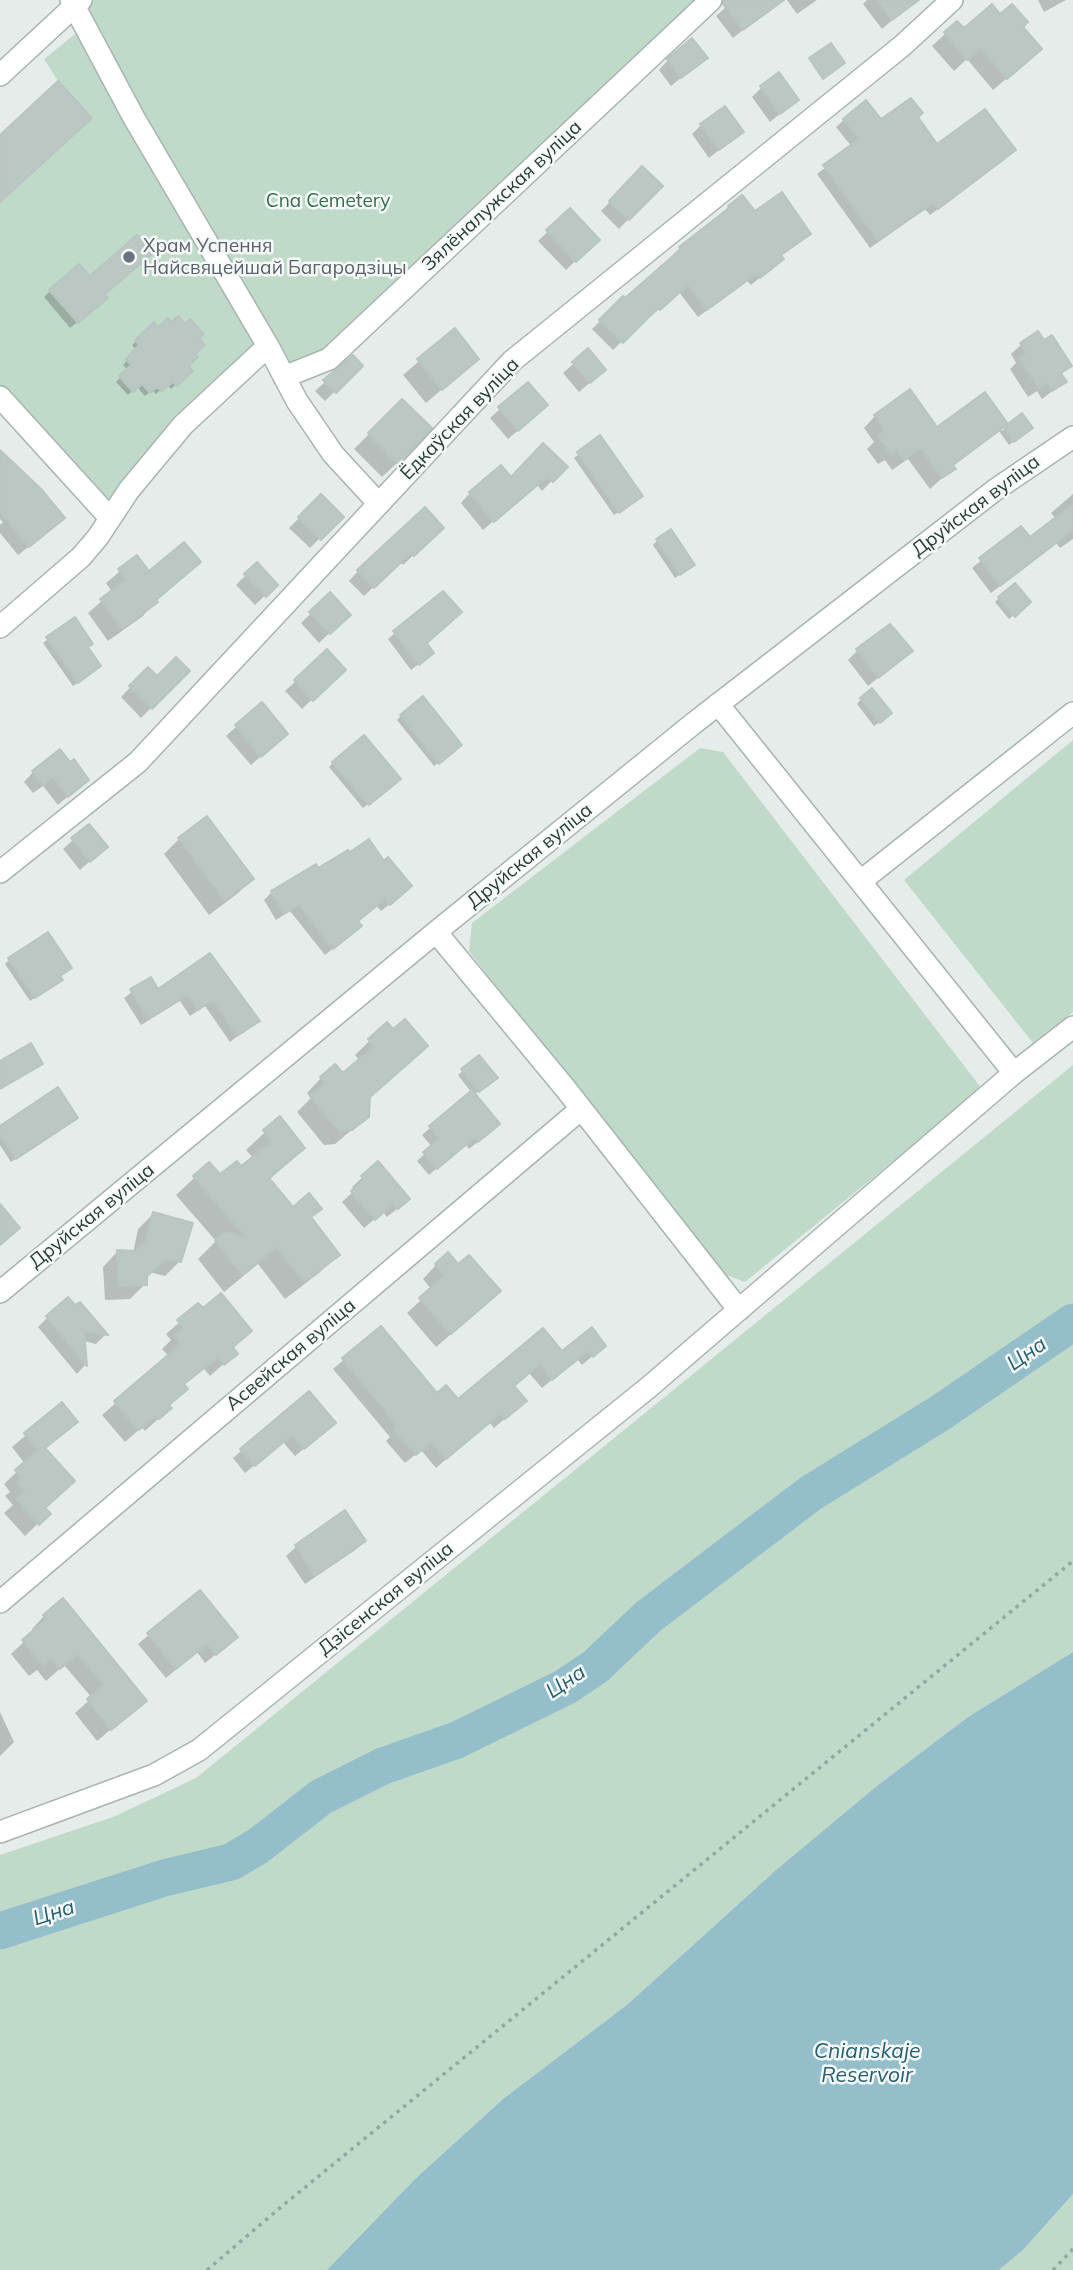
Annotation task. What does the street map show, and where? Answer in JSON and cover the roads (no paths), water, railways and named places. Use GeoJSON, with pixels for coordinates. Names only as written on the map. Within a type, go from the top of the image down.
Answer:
{"type":"FeatureCollection","features":[{"type":"Feature","properties":{"kind":"street","name":"Зялёналужская вуліца"},"geometry":{"type":"LineString","coordinates":[[284,377],[329,359],[711,0]]}},
{"type":"Feature","properties":{"kind":"street","name":"Ёдкаўская вуліца"},"geometry":{"type":"LineString","coordinates":[[0,872],[138,762],[512,361],[891,55],[952,0]]}},
{"type":"Feature","properties":{"kind":"street"},"geometry":{"type":"LineString","coordinates":[[0,75],[75,2],[134,118],[310,421],[333,454],[379,504]]}},
{"type":"Feature","properties":{"kind":"street"},"geometry":{"type":"LineString","coordinates":[[0,627],[81,557],[98,537],[129,490],[183,425],[268,346]]}},
{"type":"Feature","properties":{"kind":"street"},"geometry":{"type":"LineString","coordinates":[[0,397],[110,518]]}},
{"type":"Feature","properties":{"kind":"street","name":"Друйская вуліца"},"geometry":{"type":"LineString","coordinates":[[0,1292],[436,932],[718,704],[995,490],[1073,437]]}},
{"type":"Feature","properties":{"kind":"street"},"geometry":{"type":"LineString","coordinates":[[718,704],[1014,1073]]}},
{"type":"Feature","properties":{"kind":"street"},"geometry":{"type":"LineString","coordinates":[[861,881],[1073,713]]}},
{"type":"Feature","properties":{"kind":"street"},"geometry":{"type":"LineString","coordinates":[[436,932],[581,1109],[739,1310]]}},
{"type":"Feature","properties":{"kind":"street","name":"Дзісенская вуліца"},"geometry":{"type":"LineString","coordinates":[[0,1832],[154,1776],[199,1750],[649,1387],[1014,1073],[1073,1027]]}},
{"type":"Feature","properties":{"kind":"street","name":"Асвейская вуліца"},"geometry":{"type":"LineString","coordinates":[[0,1602],[581,1109]]}},
{"type":"Feature","properties":{"kind":"water","name":"Cnianskaje Reservoir"},"geometry":{"type":"Polygon","coordinates":[[[1073,1652],[1073,2194],[1023,2250],[999,2270],[327,2270],[415,2179],[503,2099],[628,2004],[776,1870],[878,1785],[968,1717],[1073,1652]]]}},
{"type":"Feature","properties":{"kind":"waterway","name":"Цна"},"geometry":{"type":"LineString","coordinates":[[0,1931],[164,1878],[231,1862],[258,1846],[321,1797],[383,1766],[457,1740],[565,1687],[595,1667],[649,1616],[811,1493],[940,1413],[1073,1322]]}},
{"type":"Feature","properties":{"kind":"place","name":"Храм Успення Найсвяцейшай Багародзіцы"},"geometry":{"type":"Point","coordinates":[129,257]}},
{"type":"Feature","properties":{"kind":"park label","name":"Cna Cemetery"},"geometry":{"type":"Point","coordinates":[328,201]}}]}
